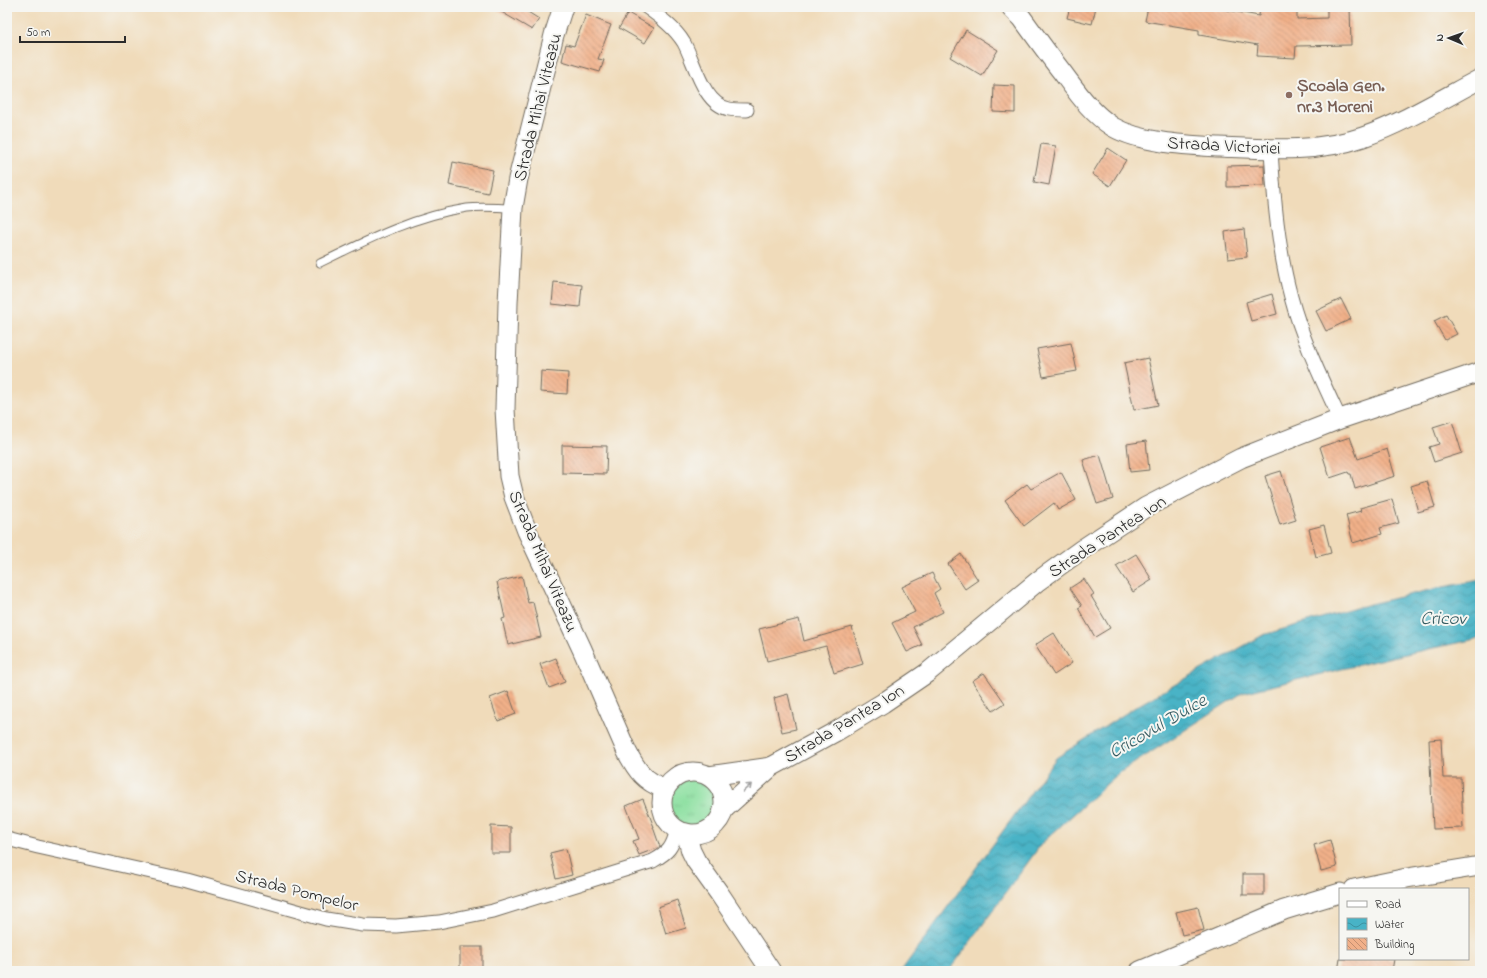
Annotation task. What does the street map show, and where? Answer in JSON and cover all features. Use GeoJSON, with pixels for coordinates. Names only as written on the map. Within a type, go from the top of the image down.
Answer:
{"type":"FeatureCollection","features":[{"type":"Feature","properties":{"kind":"street","name":"Strada Mihai Viteazu"},"geometry":{"type":"LineString","coordinates":[[563,7],[554,35],[518,179],[513,208],[508,303],[505,409],[509,476],[514,497],[527,531],[582,649],[627,752],[634,766],[644,777],[665,789]]}},
{"type":"Feature","properties":{"kind":"street"},"geometry":{"type":"LineString","coordinates":[[646,7],[665,20],[683,42],[704,87],[713,101],[728,109],[747,110]]}},
{"type":"Feature","properties":{"kind":"street","name":"Strada Victoriei"},"geometry":{"type":"LineString","coordinates":[[1011,7],[1022,18],[1094,112],[1114,127],[1150,140],[1180,144],[1271,150],[1340,144],[1364,137],[1391,126],[1480,79]]}},
{"type":"Feature","properties":{"kind":"street"},"geometry":{"type":"LineString","coordinates":[[1271,150],[1273,188],[1282,260],[1291,298],[1305,340],[1340,419]]}},
{"type":"Feature","properties":{"kind":"street","name":"Strada Pantea Ion"},"geometry":{"type":"LineString","coordinates":[[723,810],[771,767],[842,728],[883,703],[921,677],[1038,581],[1081,550],[1146,507],[1241,458],[1340,419],[1480,372]]}},
{"type":"Feature","properties":{"kind":"street","name":"Strada Pantea Ion"},"geometry":{"type":"LineString","coordinates":[[709,776],[771,767]]}},
{"type":"Feature","properties":{"kind":"street"},"geometry":{"type":"LineString","coordinates":[[699,772],[709,776],[722,790],[724,800],[720,819],[710,829],[696,834],[682,832],[670,824],[663,812],[662,798],[665,789],[671,780],[684,773],[699,772]]}},
{"type":"Feature","properties":{"kind":"street"},"geometry":{"type":"LineString","coordinates":[[682,832],[696,861],[720,893],[771,971]]}},
{"type":"Feature","properties":{"kind":"street","name":"Strada Pompelor"},"geometry":{"type":"LineString","coordinates":[[7,839],[187,880],[326,919],[363,925],[396,926],[439,922],[493,912],[653,861],[666,853],[682,832]]}},
{"type":"Feature","properties":{"kind":"street"},"geometry":{"type":"LineString","coordinates":[[1359,888],[1407,878],[1480,866]]}},
{"type":"Feature","properties":{"kind":"street"},"geometry":{"type":"LineString","coordinates":[[1140,971],[1284,910],[1339,893]]}},
{"type":"Feature","properties":{"kind":"lane"},"geometry":{"type":"LineString","coordinates":[[320,263],[382,232],[420,219],[469,208],[513,208]]}},
{"type":"Feature","properties":{"kind":"green space"},"geometry":{"type":"Polygon","coordinates":[[[688,778],[698,778],[711,785],[718,798],[718,808],[711,821],[698,828],[688,828],[679,824],[672,817],[668,808],[668,798],[672,789],[679,782],[688,778]]]}},
{"type":"Feature","properties":{"kind":"water","name":"Cricov"},"geometry":{"type":"Polygon","coordinates":[[[1480,580],[1480,638],[1392,657],[1242,693],[1119,773],[1042,843],[949,971],[901,971],[1056,758],[1137,706],[1263,635],[1366,605],[1480,580]]]}},
{"type":"Feature","properties":{"kind":"building"},"geometry":{"type":"Polygon","coordinates":[[[493,7],[520,7],[539,19],[532,30],[493,7]]]}},
{"type":"Feature","properties":{"kind":"building"},"geometry":{"type":"Polygon","coordinates":[[[1070,7],[1096,7],[1092,24],[1067,18],[1070,7]]]}},
{"type":"Feature","properties":{"kind":"building","name":"Școala Gen. nr.3 Moreni"},"geometry":{"type":"Polygon","coordinates":[[[1148,7],[1210,7],[1259,16],[1260,7],[1297,7],[1297,19],[1327,18],[1327,7],[1350,7],[1351,45],[1296,46],[1295,58],[1257,56],[1258,45],[1199,35],[1199,30],[1145,21],[1148,7]]]}},
{"type":"Feature","properties":{"kind":"building"},"geometry":{"type":"Polygon","coordinates":[[[628,13],[654,28],[645,43],[619,28],[628,13]]]}},
{"type":"Feature","properties":{"kind":"building"},"geometry":{"type":"Polygon","coordinates":[[[586,15],[611,25],[598,59],[604,60],[600,72],[562,61],[566,44],[574,46],[586,15]]]}},
{"type":"Feature","properties":{"kind":"building"},"geometry":{"type":"Polygon","coordinates":[[[966,30],[998,50],[982,76],[950,57],[966,30]]]}},
{"type":"Feature","properties":{"kind":"building"},"geometry":{"type":"Polygon","coordinates":[[[994,85],[1015,86],[1015,113],[993,112],[994,85]]]}},
{"type":"Feature","properties":{"kind":"building"},"geometry":{"type":"Polygon","coordinates":[[[1041,144],[1056,146],[1049,185],[1034,182],[1041,144]]]}},
{"type":"Feature","properties":{"kind":"building"},"geometry":{"type":"Polygon","coordinates":[[[1108,148],[1126,160],[1110,186],[1092,174],[1108,148]]]}},
{"type":"Feature","properties":{"kind":"building"},"geometry":{"type":"Polygon","coordinates":[[[453,162],[493,170],[488,193],[449,185],[453,162]]]}},
{"type":"Feature","properties":{"kind":"building"},"geometry":{"type":"Polygon","coordinates":[[[1264,165],[1265,186],[1227,187],[1227,166],[1264,165]]]}},
{"type":"Feature","properties":{"kind":"building"},"geometry":{"type":"Polygon","coordinates":[[[1244,229],[1247,257],[1228,259],[1225,232],[1244,229]]]}},
{"type":"Feature","properties":{"kind":"building"},"geometry":{"type":"Polygon","coordinates":[[[554,282],[582,285],[580,307],[552,304],[554,282]]]}},
{"type":"Feature","properties":{"kind":"building"},"geometry":{"type":"Polygon","coordinates":[[[1272,294],[1277,314],[1251,321],[1246,302],[1272,294]]]}},
{"type":"Feature","properties":{"kind":"building"},"geometry":{"type":"Polygon","coordinates":[[[1341,299],[1351,319],[1326,331],[1316,311],[1341,299]]]}},
{"type":"Feature","properties":{"kind":"building"},"geometry":{"type":"Polygon","coordinates":[[[1446,315],[1457,334],[1445,340],[1434,321],[1446,315]]]}},
{"type":"Feature","properties":{"kind":"building"},"geometry":{"type":"Polygon","coordinates":[[[1071,343],[1077,371],[1043,377],[1037,349],[1071,343]]]}},
{"type":"Feature","properties":{"kind":"building"},"geometry":{"type":"Polygon","coordinates":[[[1148,358],[1158,405],[1134,410],[1124,363],[1148,358]]]}},
{"type":"Feature","properties":{"kind":"building"},"geometry":{"type":"Polygon","coordinates":[[[541,371],[568,373],[567,394],[540,392],[541,371]]]}},
{"type":"Feature","properties":{"kind":"building"},"geometry":{"type":"Polygon","coordinates":[[[1452,421],[1462,453],[1434,462],[1429,447],[1439,444],[1433,427],[1452,421]]]}},
{"type":"Feature","properties":{"kind":"building"},"geometry":{"type":"Polygon","coordinates":[[[1350,437],[1358,459],[1387,449],[1395,476],[1355,489],[1351,474],[1348,472],[1330,478],[1320,447],[1350,437]]]}},
{"type":"Feature","properties":{"kind":"building"},"geometry":{"type":"Polygon","coordinates":[[[1146,441],[1149,470],[1130,472],[1127,444],[1146,441]]]}},
{"type":"Feature","properties":{"kind":"building"},"geometry":{"type":"Polygon","coordinates":[[[562,445],[607,446],[606,474],[562,473],[562,445]]]}},
{"type":"Feature","properties":{"kind":"building"},"geometry":{"type":"Polygon","coordinates":[[[1100,455],[1113,499],[1097,504],[1083,460],[1100,455]]]}},
{"type":"Feature","properties":{"kind":"building"},"geometry":{"type":"Polygon","coordinates":[[[1281,471],[1296,520],[1280,525],[1265,476],[1281,471]]]}},
{"type":"Feature","properties":{"kind":"building"},"geometry":{"type":"Polygon","coordinates":[[[1061,472],[1076,500],[1058,510],[1054,503],[1024,526],[1005,500],[1027,484],[1031,489],[1061,472]]]}},
{"type":"Feature","properties":{"kind":"building"},"geometry":{"type":"Polygon","coordinates":[[[1427,481],[1435,507],[1418,512],[1411,486],[1427,481]]]}},
{"type":"Feature","properties":{"kind":"building"},"geometry":{"type":"Polygon","coordinates":[[[1392,499],[1399,523],[1380,528],[1382,534],[1353,543],[1346,515],[1361,511],[1360,508],[1392,499]]]}},
{"type":"Feature","properties":{"kind":"building"},"geometry":{"type":"Polygon","coordinates":[[[1324,525],[1331,553],[1316,557],[1309,529],[1324,525]]]}},
{"type":"Feature","properties":{"kind":"building"},"geometry":{"type":"Polygon","coordinates":[[[961,554],[978,580],[965,589],[948,564],[961,554]]]}},
{"type":"Feature","properties":{"kind":"building"},"geometry":{"type":"Polygon","coordinates":[[[1136,554],[1152,580],[1133,592],[1116,566],[1136,554]]]}},
{"type":"Feature","properties":{"kind":"building"},"geometry":{"type":"Polygon","coordinates":[[[932,573],[940,589],[934,593],[943,612],[913,627],[922,645],[907,652],[892,623],[915,612],[902,587],[932,573]]]}},
{"type":"Feature","properties":{"kind":"building"},"geometry":{"type":"Polygon","coordinates":[[[522,576],[528,603],[533,602],[541,637],[508,645],[502,619],[505,618],[497,582],[522,576]]]}},
{"type":"Feature","properties":{"kind":"building"},"geometry":{"type":"Polygon","coordinates":[[[1084,579],[1094,594],[1091,596],[1110,628],[1095,637],[1078,608],[1082,606],[1070,588],[1084,579]]]}},
{"type":"Feature","properties":{"kind":"building"},"geometry":{"type":"Polygon","coordinates":[[[799,619],[804,641],[852,627],[863,664],[834,673],[826,646],[767,661],[759,629],[799,619]]]}},
{"type":"Feature","properties":{"kind":"building"},"geometry":{"type":"Polygon","coordinates":[[[1054,633],[1072,663],[1054,675],[1035,645],[1054,633]]]}},
{"type":"Feature","properties":{"kind":"building"},"geometry":{"type":"Polygon","coordinates":[[[556,658],[565,682],[549,688],[540,664],[556,658]]]}},
{"type":"Feature","properties":{"kind":"building"},"geometry":{"type":"Polygon","coordinates":[[[984,673],[1005,703],[993,711],[972,681],[984,673]]]}},
{"type":"Feature","properties":{"kind":"building"},"geometry":{"type":"Polygon","coordinates":[[[508,691],[516,714],[498,721],[490,698],[508,691]]]}},
{"type":"Feature","properties":{"kind":"building"},"geometry":{"type":"Polygon","coordinates":[[[788,694],[796,729],[782,732],[774,698],[788,694]]]}},
{"type":"Feature","properties":{"kind":"building"},"geometry":{"type":"Polygon","coordinates":[[[1441,739],[1443,778],[1461,778],[1463,828],[1433,829],[1429,740],[1441,739]]]}},
{"type":"Feature","properties":{"kind":"building"},"geometry":{"type":"Polygon","coordinates":[[[643,799],[660,847],[639,855],[633,841],[639,839],[626,806],[643,799]]]}},
{"type":"Feature","properties":{"kind":"building"},"geometry":{"type":"Polygon","coordinates":[[[491,826],[511,827],[511,853],[491,853],[491,826]]]}},
{"type":"Feature","properties":{"kind":"building"},"geometry":{"type":"Polygon","coordinates":[[[1330,840],[1337,867],[1321,871],[1314,845],[1330,840]]]}},
{"type":"Feature","properties":{"kind":"building"},"geometry":{"type":"Polygon","coordinates":[[[566,849],[572,875],[556,879],[550,853],[566,849]]]}},
{"type":"Feature","properties":{"kind":"building"},"geometry":{"type":"Polygon","coordinates":[[[1243,874],[1264,874],[1264,895],[1243,895],[1243,874]]]}},
{"type":"Feature","properties":{"kind":"building"},"geometry":{"type":"Polygon","coordinates":[[[677,900],[686,928],[666,934],[658,907],[677,900]]]}},
{"type":"Feature","properties":{"kind":"building"},"geometry":{"type":"Polygon","coordinates":[[[1198,907],[1204,930],[1182,935],[1176,912],[1198,907]]]}},
{"type":"Feature","properties":{"kind":"building"},"geometry":{"type":"Polygon","coordinates":[[[460,947],[482,947],[482,970],[460,970],[460,947]]]}},
{"type":"Feature","properties":{"kind":"building"},"geometry":{"type":"Polygon","coordinates":[[[1340,960],[1394,960],[1392,971],[1338,971],[1340,960]]]}},
{"type":"Feature","properties":{"kind":"place","name":"Școala Gen. nr.3 Moreni"},"geometry":{"type":"Point","coordinates":[1289,95]}},
{"type":"Feature","properties":{"kind":"water label","name":"Cricovul Dulce"},"geometry":{"type":"Point","coordinates":[1157,725]}}]}
